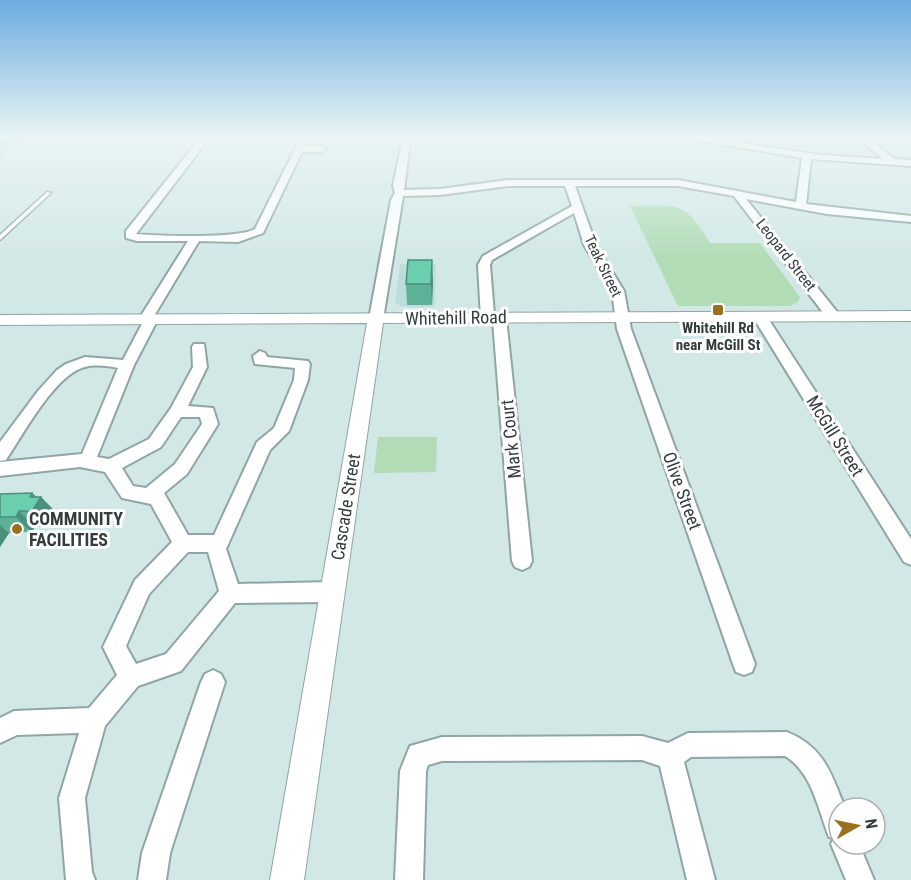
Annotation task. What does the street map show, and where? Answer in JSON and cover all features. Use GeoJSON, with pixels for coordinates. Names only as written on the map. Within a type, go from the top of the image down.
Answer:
{"type":"FeatureCollection","features":[{"type":"Feature","properties":{"kind":"street"},"geometry":{"type":"LineString","coordinates":[[173,178],[131,231],[130,236],[137,238],[254,236],[259,231],[285,178]]}},
{"type":"Feature","properties":{"kind":"street","name":"Cascade Street"},"geometry":{"type":"LineString","coordinates":[[287,880],[372,331],[396,200],[400,193],[399,178]]}},
{"type":"Feature","properties":{"kind":"street"},"geometry":{"type":"LineString","coordinates":[[801,206],[804,178]]}},
{"type":"Feature","properties":{"kind":"street"},"geometry":{"type":"LineString","coordinates":[[400,193],[440,192],[498,183],[678,183],[858,216],[911,219]]}},
{"type":"Feature","properties":{"kind":"street","name":"Teak Street"},"geometry":{"type":"LineString","coordinates":[[569,183],[590,245],[618,291],[622,317]]}},
{"type":"Feature","properties":{"kind":"street","name":"Leopard Street"},"geometry":{"type":"LineString","coordinates":[[738,195],[833,316]]}},
{"type":"Feature","properties":{"kind":"street","name":"Mark Court"},"geometry":{"type":"LineString","coordinates":[[522,561],[493,318],[484,265],[487,258],[576,207]]}},
{"type":"Feature","properties":{"kind":"street"},"geometry":{"type":"LineString","coordinates":[[87,461],[127,364],[149,319],[196,238]]}},
{"type":"Feature","properties":{"kind":"street","name":"Olive Street"},"geometry":{"type":"LineString","coordinates":[[622,317],[624,329],[744,664]]}},
{"type":"Feature","properties":{"kind":"street","name":"McGill Street"},"geometry":{"type":"LineString","coordinates":[[760,317],[911,556]]}},
{"type":"Feature","properties":{"kind":"street","name":"Whitehill Road"},"geometry":{"type":"LineString","coordinates":[[0,320],[910,317]]}},
{"type":"Feature","properties":{"kind":"street"},"geometry":{"type":"LineString","coordinates":[[0,469],[80,460],[111,466],[155,443],[177,411],[201,367],[200,347]]}},
{"type":"Feature","properties":{"kind":"street"},"geometry":{"type":"LineString","coordinates":[[217,549],[263,446],[281,431],[301,380],[303,364],[260,361],[260,356]]}},
{"type":"Feature","properties":{"kind":"street"},"geometry":{"type":"LineString","coordinates":[[0,455],[55,381],[72,366],[97,360],[127,364]]}},
{"type":"Feature","properties":{"kind":"street"},"geometry":{"type":"LineString","coordinates":[[149,496],[181,469],[210,424],[207,412],[177,411]]}},
{"type":"Feature","properties":{"kind":"street"},"geometry":{"type":"LineString","coordinates":[[111,466],[128,493],[157,497],[183,544]]}},
{"type":"Feature","properties":{"kind":"street"},"geometry":{"type":"LineString","coordinates":[[131,676],[114,647],[142,587],[183,544],[214,543],[230,594]]}},
{"type":"Feature","properties":{"kind":"street"},"geometry":{"type":"LineString","coordinates":[[81,880],[78,876],[72,798],[94,720],[131,676],[173,663],[230,594],[333,592]]}},
{"type":"Feature","properties":{"kind":"street"},"geometry":{"type":"LineString","coordinates":[[152,880],[156,853],[213,682]]}},
{"type":"Feature","properties":{"kind":"street"},"geometry":{"type":"LineString","coordinates":[[0,731],[14,723],[94,720]]}},
{"type":"Feature","properties":{"kind":"street"},"geometry":{"type":"LineString","coordinates":[[409,880],[414,771],[419,755],[442,749],[642,748],[670,756],[688,745],[787,744],[801,752],[817,771],[827,796]]}},
{"type":"Feature","properties":{"kind":"street"},"geometry":{"type":"LineString","coordinates":[[670,756],[701,880]]}},
{"type":"Feature","properties":{"kind":"street"},"geometry":{"type":"LineString","coordinates":[[851,856],[860,880]]}},
{"type":"Feature","properties":{"kind":"lane"},"geometry":{"type":"LineString","coordinates":[[0,238],[49,193]]}},
{"type":"Feature","properties":{"kind":"shaded area"},"geometry":{"type":"Polygon","coordinates":[[[400,264],[436,264],[435,307],[403,307],[395,303],[400,264]]]}},
{"type":"Feature","properties":{"kind":"green space"},"geometry":{"type":"Polygon","coordinates":[[[630,206],[678,208],[693,219],[710,243],[760,243],[800,297],[798,302],[790,306],[678,306],[630,206]]]}},
{"type":"Feature","properties":{"kind":"green space"},"geometry":{"type":"Polygon","coordinates":[[[378,437],[437,437],[436,472],[374,473],[378,437]]]}},
{"type":"Feature","properties":{"kind":"building"},"geometry":{"type":"Polygon","coordinates":[[[408,260],[432,260],[431,284],[406,284],[408,260]]]}},
{"type":"Feature","properties":{"kind":"building"},"geometry":{"type":"Polygon","coordinates":[[[32,493],[30,497],[41,497],[32,511],[19,511],[16,517],[0,517],[0,494],[32,493]]]}},
{"type":"Feature","properties":{"kind":"place","name":"Whitehill Rd near McGill St"},"geometry":{"type":"Point","coordinates":[718,310]}},
{"type":"Feature","properties":{"kind":"place","name":"COMMUNITY FACILITIES"},"geometry":{"type":"Point","coordinates":[17,529]}}]}
